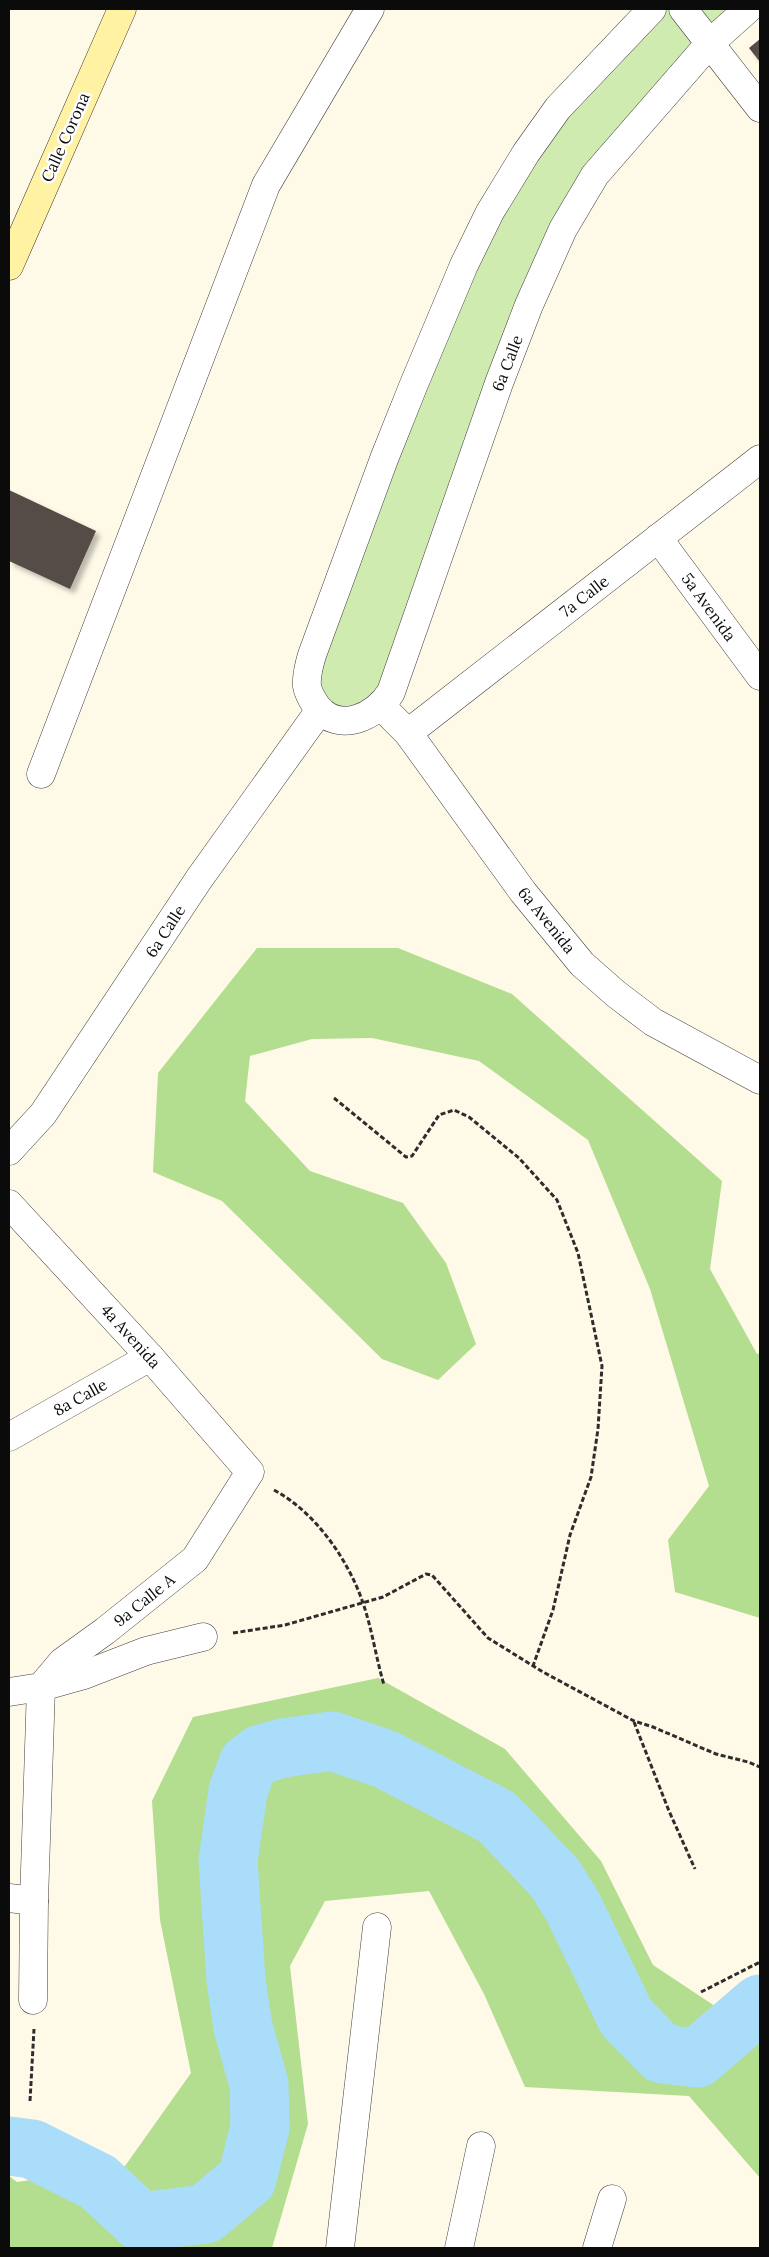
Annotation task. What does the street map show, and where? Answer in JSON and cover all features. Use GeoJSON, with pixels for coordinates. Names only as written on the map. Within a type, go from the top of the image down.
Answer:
{"type":"FeatureCollection","features":[{"type":"Feature","properties":{"kind":"street","name":"Calle Corona"},"geometry":{"type":"LineString","coordinates":[[12,251],[122,9]]}},
{"type":"Feature","properties":{"kind":"street"},"geometry":{"type":"LineString","coordinates":[[40,774],[266,185],[370,9]]}},
{"type":"Feature","properties":{"kind":"street"},"geometry":{"type":"LineString","coordinates":[[382,707],[368,716],[344,721],[328,716],[320,710],[307,688],[307,675],[312,656],[384,459],[464,265],[490,212],[526,153],[558,108],[652,9]]}},
{"type":"Feature","properties":{"kind":"street"},"geometry":{"type":"LineString","coordinates":[[683,9],[760,108]]}},
{"type":"Feature","properties":{"kind":"street","name":"6a Calle"},"geometry":{"type":"LineString","coordinates":[[382,707],[391,692],[402,664],[499,383],[529,305],[563,230],[595,175],[710,43],[748,9]]}},
{"type":"Feature","properties":{"kind":"street","name":"7a Calle"},"geometry":{"type":"LineString","coordinates":[[408,733],[760,459]]}},
{"type":"Feature","properties":{"kind":"street","name":"5a Avenida"},"geometry":{"type":"LineString","coordinates":[[658,538],[760,676]]}},
{"type":"Feature","properties":{"kind":"street","name":"6a Avenida"},"geometry":{"type":"LineString","coordinates":[[382,707],[408,733],[523,892],[582,964],[616,994],[654,1022],[760,1080]]}},
{"type":"Feature","properties":{"kind":"street","name":"6a Calle"},"geometry":{"type":"LineString","coordinates":[[9,1151],[43,1114],[199,879],[320,710]]}},
{"type":"Feature","properties":{"kind":"street","name":"4a Avenida"},"geometry":{"type":"LineString","coordinates":[[9,1204],[150,1357],[250,1472]]}},
{"type":"Feature","properties":{"kind":"street","name":"8a Calle"},"geometry":{"type":"LineString","coordinates":[[9,1437],[150,1357]]}},
{"type":"Feature","properties":{"kind":"street","name":"9a Calle A"},"geometry":{"type":"LineString","coordinates":[[42,1687],[62,1662],[105,1631],[194,1559],[250,1472]]}},
{"type":"Feature","properties":{"kind":"street"},"geometry":{"type":"LineString","coordinates":[[9,1692],[42,1687],[84,1675],[146,1651],[203,1637]]}},
{"type":"Feature","properties":{"kind":"street"},"geometry":{"type":"LineString","coordinates":[[34,2000],[22,1900],[42,1687]]}},
{"type":"Feature","properties":{"kind":"street"},"geometry":{"type":"LineString","coordinates":[[340,2248],[376,1927]]}},
{"type":"Feature","properties":{"kind":"street"},"geometry":{"type":"LineString","coordinates":[[459,2248],[482,2146]]}},
{"type":"Feature","properties":{"kind":"street"},"geometry":{"type":"LineString","coordinates":[[597,2248],[612,2199]]}},
{"type":"Feature","properties":{"kind":"path"},"geometry":{"type":"LineString","coordinates":[[334,1098],[406,1157],[412,1156],[439,1115],[454,1110],[469,1117],[519,1158],[557,1200],[578,1253],[602,1366],[598,1430],[591,1477],[570,1535],[553,1610],[533,1666]]}},
{"type":"Feature","properties":{"kind":"path"},"geometry":{"type":"LineString","coordinates":[[250,1472],[295,1503],[320,1528],[342,1559],[363,1603],[384,1685]]}},
{"type":"Feature","properties":{"kind":"path"},"geometry":{"type":"LineString","coordinates":[[203,1637],[285,1625],[383,1597],[426,1574],[432,1575],[488,1638],[533,1666],[634,1721],[653,1727],[716,1754],[760,1767]]}},
{"type":"Feature","properties":{"kind":"path"},"geometry":{"type":"LineString","coordinates":[[634,1721],[669,1811],[695,1869]]}},
{"type":"Feature","properties":{"kind":"path"},"geometry":{"type":"LineString","coordinates":[[701,1992],[760,1962]]}},
{"type":"Feature","properties":{"kind":"path"},"geometry":{"type":"LineString","coordinates":[[30,2101],[34,2042],[34,2000]]}},
{"type":"Feature","properties":{"kind":"green space"},"geometry":{"type":"Polygon","coordinates":[[[652,9],[748,9],[563,229],[394,684],[344,721],[307,675],[490,212],[652,9]]]}},
{"type":"Feature","properties":{"kind":"green space"},"geometry":{"type":"Polygon","coordinates":[[[257,948],[398,948],[512,994],[722,1181],[710,1269],[757,1354],[760,1353],[760,1618],[675,1592],[668,1540],[709,1486],[650,1289],[588,1140],[479,1061],[372,1038],[312,1039],[250,1056],[245,1101],[310,1171],[403,1203],[446,1263],[476,1344],[438,1380],[382,1359],[222,1201],[153,1172],[158,1073],[257,948]]]}},
{"type":"Feature","properties":{"kind":"green space"},"geometry":{"type":"Polygon","coordinates":[[[378,1678],[505,1749],[601,1861],[653,1965],[760,2036],[760,2178],[689,2096],[525,2087],[484,1994],[429,1891],[325,1901],[290,1966],[308,2124],[272,2248],[9,2248],[9,2176],[17,2182],[125,2166],[191,2073],[160,1920],[152,1801],[193,1717],[378,1678]]]}},
{"type":"Feature","properties":{"kind":"building"},"geometry":{"type":"Polygon","coordinates":[[[760,39],[760,62],[749,48],[760,39]]]}},
{"type":"Feature","properties":{"kind":"building"},"geometry":{"type":"Polygon","coordinates":[[[9,490],[96,531],[70,589],[9,561],[9,490]]]}},
{"type":"Feature","properties":{"kind":"waterway"},"geometry":{"type":"LineString","coordinates":[[9,2146],[32,2149],[98,2182],[141,2222],[205,2214],[247,2179],[260,2127],[259,2084],[243,2027],[236,1980],[228,1861],[238,1791],[248,1764],[261,1754],[283,1748],[332,1741],[385,1759],[497,1817],[555,1878],[573,1907],[626,2017],[662,2054],[697,2058],[760,2004]]}}]}
